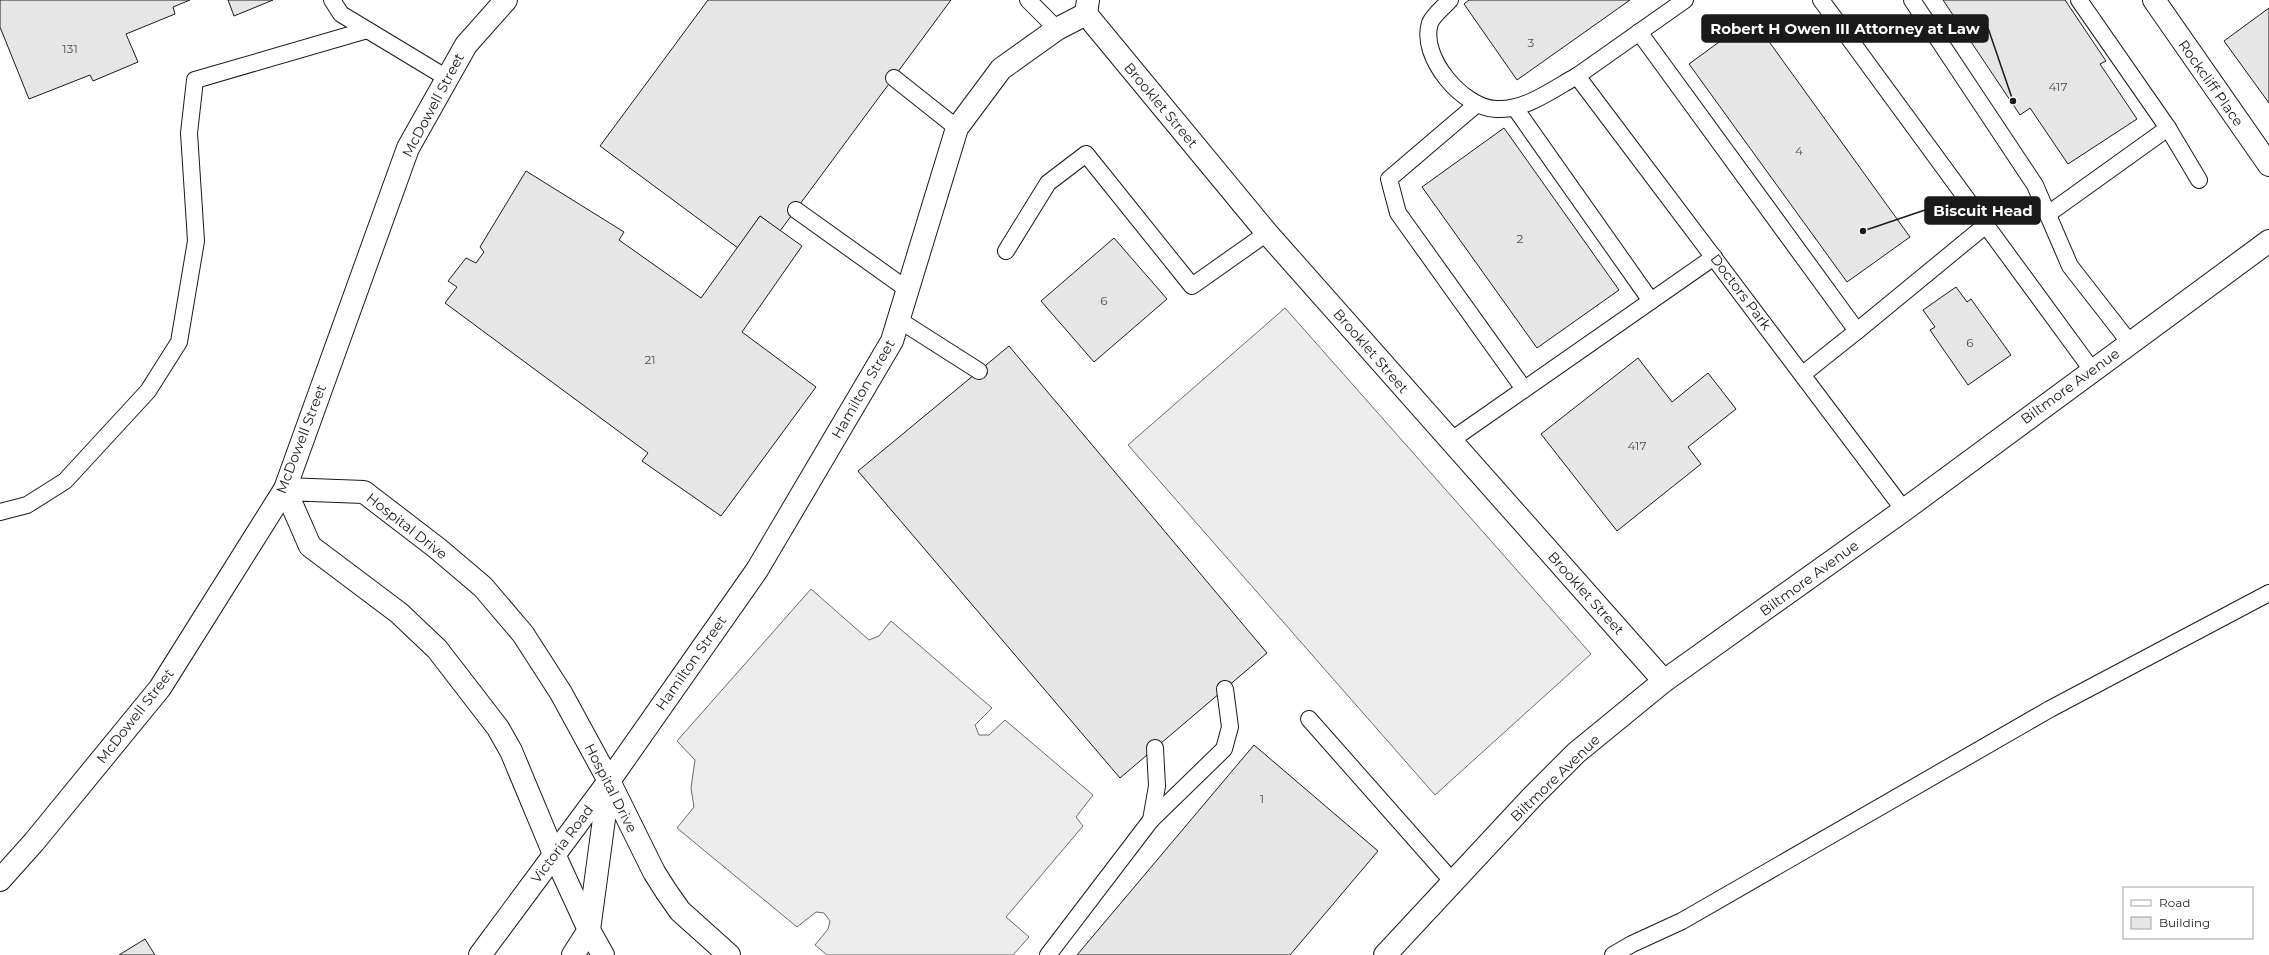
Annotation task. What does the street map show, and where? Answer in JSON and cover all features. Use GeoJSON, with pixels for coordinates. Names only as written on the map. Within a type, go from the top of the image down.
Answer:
{"type":"FeatureCollection","features":[{"type":"Feature","properties":{"kind":"street","name":"McDowell Street"},"geometry":{"type":"LineString","coordinates":[[0,880],[34,842],[160,688],[285,489],[408,148],[466,45],[506,0]]}},
{"type":"Feature","properties":{"kind":"street","name":"Rockcliff Place"},"geometry":{"type":"LineString","coordinates":[[2154,0],[2269,166]]}},
{"type":"Feature","properties":{"kind":"street","name":"Hamilton Street"},"geometry":{"type":"LineString","coordinates":[[609,781],[757,570],[892,341],[957,128],[1001,69],[1087,7]]}},
{"type":"Feature","properties":{"kind":"street","name":"Brooklet Street"},"geometry":{"type":"LineString","coordinates":[[1087,7],[1266,233],[1664,681]]}},
{"type":"Feature","properties":{"kind":"street","name":"Biltmore Avenue"},"geometry":{"type":"LineString","coordinates":[[1385,955],[1533,796],[1576,753],[1664,681],[1904,510],[2269,241]]}},
{"type":"Feature","properties":{"kind":"street","name":"Hospital Drive"},"geometry":{"type":"LineString","coordinates":[[285,489],[364,492],[437,548],[483,587],[523,634],[561,693],[666,891],[680,910],[729,955]]}},
{"type":"Feature","properties":{"kind":"street"},"geometry":{"type":"LineString","coordinates":[[285,489],[310,546],[399,613],[437,649],[476,697],[498,728],[511,751],[554,854],[589,930],[603,955]]}},
{"type":"Feature","properties":{"kind":"street","name":"Victoria Road"},"geometry":{"type":"LineString","coordinates":[[480,955],[609,781]]}},
{"type":"Feature","properties":{"kind":"street","name":"Victoria Road"},"geometry":{"type":"LineString","coordinates":[[573,955],[589,930],[609,781]]}},
{"type":"Feature","properties":{"kind":"lane"},"geometry":{"type":"LineString","coordinates":[[332,0],[341,14],[447,78]]}},
{"type":"Feature","properties":{"kind":"lane"},"geometry":{"type":"LineString","coordinates":[[1028,0],[1057,29]]}},
{"type":"Feature","properties":{"kind":"lane"},"geometry":{"type":"LineString","coordinates":[[1450,0],[1430,22],[1429,40],[1436,63],[1445,78],[1460,93],[1477,104],[1495,109],[1515,108],[1577,76],[1685,0]]}},
{"type":"Feature","properties":{"kind":"lane"},"geometry":{"type":"LineString","coordinates":[[1821,0],[2092,370]]}},
{"type":"Feature","properties":{"kind":"lane"},"geometry":{"type":"LineString","coordinates":[[1912,0],[2035,185],[2070,266],[2130,342]]}},
{"type":"Feature","properties":{"kind":"lane"},"geometry":{"type":"LineString","coordinates":[[2079,0],[2168,128],[2199,180]]}},
{"type":"Feature","properties":{"kind":"lane"},"geometry":{"type":"LineString","coordinates":[[0,512],[27,504],[65,481],[148,391],[179,342],[196,241],[189,133],[195,80],[367,30]]}},
{"type":"Feature","properties":{"kind":"lane"},"geometry":{"type":"LineString","coordinates":[[1639,32],[1857,331]]}},
{"type":"Feature","properties":{"kind":"lane","name":"Doctors Park"},"geometry":{"type":"LineString","coordinates":[[1577,76],[1904,510]]}},
{"type":"Feature","properties":{"kind":"lane"},"geometry":{"type":"LineString","coordinates":[[894,78],[957,128]]}},
{"type":"Feature","properties":{"kind":"lane"},"geometry":{"type":"LineString","coordinates":[[1477,104],[1389,179],[1398,213],[1524,389]]}},
{"type":"Feature","properties":{"kind":"lane"},"geometry":{"type":"LineString","coordinates":[[1515,108],[1651,300]]}},
{"type":"Feature","properties":{"kind":"lane"},"geometry":{"type":"LineString","coordinates":[[2048,214],[2168,128]]}},
{"type":"Feature","properties":{"kind":"lane"},"geometry":{"type":"LineString","coordinates":[[1006,251],[1048,183],[1086,154],[1192,286],[1266,233]]}},
{"type":"Feature","properties":{"kind":"lane"},"geometry":{"type":"LineString","coordinates":[[796,210],[908,290]]}},
{"type":"Feature","properties":{"kind":"lane"},"geometry":{"type":"LineString","coordinates":[[1803,374],[1986,225]]}},
{"type":"Feature","properties":{"kind":"lane"},"geometry":{"type":"LineString","coordinates":[[1450,441],[1714,257]]}},
{"type":"Feature","properties":{"kind":"lane"},"geometry":{"type":"LineString","coordinates":[[899,320],[979,371]]}},
{"type":"Feature","properties":{"kind":"lane"},"geometry":{"type":"LineString","coordinates":[[1613,955],[1632,944],[1682,921],[2050,709],[2269,593]]}},
{"type":"Feature","properties":{"kind":"lane"},"geometry":{"type":"LineString","coordinates":[[1048,955],[1151,820],[1224,749],[1230,727],[1225,689]]}},
{"type":"Feature","properties":{"kind":"lane"},"geometry":{"type":"LineString","coordinates":[[1309,719],[1453,882]]}},
{"type":"Feature","properties":{"kind":"lane"},"geometry":{"type":"LineString","coordinates":[[1151,820],[1157,786],[1155,748]]}},
{"type":"Feature","properties":{"kind":"shaded area"},"geometry":{"type":"Polygon","coordinates":[[[1285,308],[1591,654],[1435,795],[1128,445],[1285,308]]]}},
{"type":"Feature","properties":{"kind":"shaded area"},"geometry":{"type":"Polygon","coordinates":[[[811,589],[869,640],[879,636],[891,621],[992,708],[975,725],[979,735],[989,735],[1005,720],[1093,795],[1076,817],[1083,826],[1006,917],[1029,937],[1013,955],[827,955],[815,945],[828,929],[830,921],[824,913],[816,912],[797,927],[677,828],[694,807],[691,788],[695,760],[677,741],[811,589]]]}},
{"type":"Feature","properties":{"kind":"building"},"geometry":{"type":"Polygon","coordinates":[[[0,0],[190,0],[173,7],[175,14],[126,34],[138,62],[93,81],[90,75],[29,99],[0,27],[0,0]]]}},
{"type":"Feature","properties":{"kind":"building"},"geometry":{"type":"Polygon","coordinates":[[[228,0],[273,0],[234,16],[228,0]]]}},
{"type":"Feature","properties":{"kind":"building"},"geometry":{"type":"Polygon","coordinates":[[[708,0],[951,0],[780,231],[760,216],[738,248],[600,146],[708,0]]]}},
{"type":"Feature","properties":{"kind":"building"},"geometry":{"type":"Polygon","coordinates":[[[1469,0],[1630,0],[1517,80],[1464,4],[1469,0]]]}},
{"type":"Feature","properties":{"kind":"building"},"geometry":{"type":"Polygon","coordinates":[[[1943,0],[2065,0],[2106,61],[2100,64],[2137,119],[2068,164],[2030,108],[2020,115],[1943,0]]]}},
{"type":"Feature","properties":{"kind":"building"},"geometry":{"type":"Polygon","coordinates":[[[2269,8],[2269,103],[2224,41],[2269,8]]]}},
{"type":"Feature","properties":{"kind":"building"},"geometry":{"type":"Polygon","coordinates":[[[1752,18],[1910,237],[1847,282],[1689,64],[1752,18]]]}},
{"type":"Feature","properties":{"kind":"building"},"geometry":{"type":"Polygon","coordinates":[[[1504,128],[1619,290],[1537,348],[1422,187],[1504,128]]]}},
{"type":"Feature","properties":{"kind":"building"},"geometry":{"type":"Polygon","coordinates":[[[526,171],[624,232],[619,240],[701,298],[760,216],[802,246],[742,332],[816,387],[721,516],[642,461],[648,453],[445,303],[457,287],[448,281],[466,258],[476,263],[484,252],[480,247],[526,171]]]}},
{"type":"Feature","properties":{"kind":"building"},"geometry":{"type":"Polygon","coordinates":[[[1114,238],[1167,299],[1094,362],[1041,301],[1114,238]]]}},
{"type":"Feature","properties":{"kind":"building"},"geometry":{"type":"Polygon","coordinates":[[[1956,287],[1967,302],[1971,299],[2011,355],[1968,385],[1930,330],[1935,327],[1923,310],[1956,287]]]}},
{"type":"Feature","properties":{"kind":"building"},"geometry":{"type":"Polygon","coordinates":[[[1009,346],[1267,653],[1120,778],[858,471],[1009,346]]]}},
{"type":"Feature","properties":{"kind":"building"},"geometry":{"type":"Polygon","coordinates":[[[1638,358],[1672,402],[1708,373],[1736,409],[1688,447],[1701,464],[1617,531],[1541,434],[1638,358]]]}},
{"type":"Feature","properties":{"kind":"building"},"geometry":{"type":"Polygon","coordinates":[[[1254,745],[1378,851],[1290,955],[1077,955],[1254,745]]]}},
{"type":"Feature","properties":{"kind":"building"},"geometry":{"type":"Polygon","coordinates":[[[145,939],[155,955],[119,955],[145,939]]]}},
{"type":"Feature","properties":{"kind":"place","name":"Robert H Owen III Attorney at Law"},"geometry":{"type":"Point","coordinates":[2013,101]}},
{"type":"Feature","properties":{"kind":"place","name":"Biscuit Head"},"geometry":{"type":"Point","coordinates":[1863,231]}}]}
